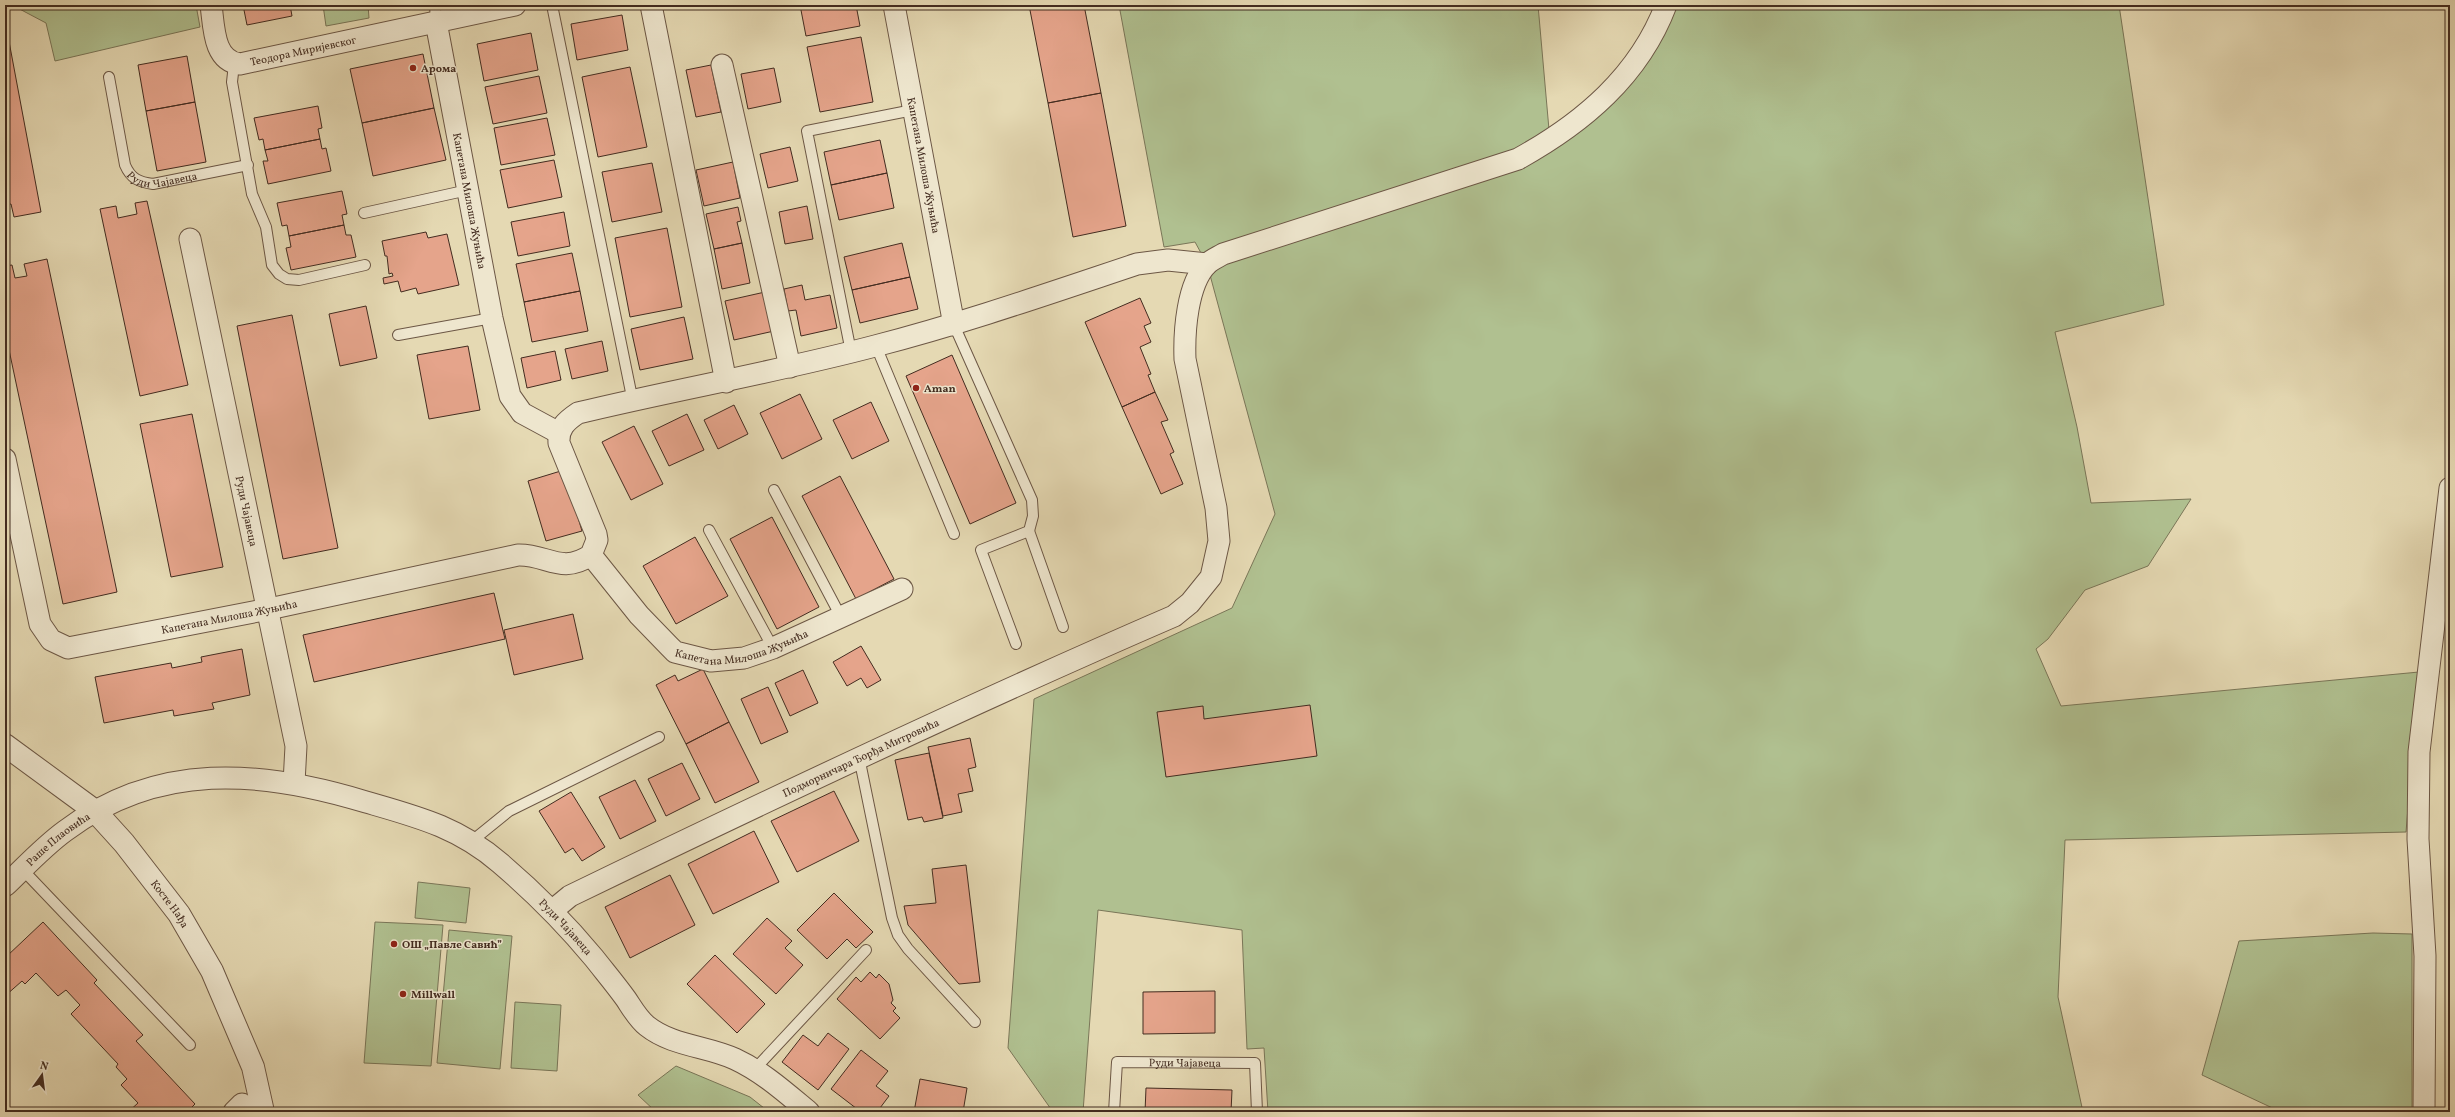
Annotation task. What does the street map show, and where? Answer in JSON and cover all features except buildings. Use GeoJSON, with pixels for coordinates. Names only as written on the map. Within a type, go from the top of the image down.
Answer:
{"type":"FeatureCollection","features":[{"type":"Feature","properties":{"kind":"street","name":"Теодора Миријевског"},"geometry":{"type":"LineString","coordinates":[[211,5],[220,52],[223,57],[234,64],[251,63],[436,14]]}},
{"type":"Feature","properties":{"kind":"street"},"geometry":{"type":"LineString","coordinates":[[436,14],[516,5]]}},
{"type":"Feature","properties":{"kind":"street"},"geometry":{"type":"LineString","coordinates":[[652,5],[726,382]]}},
{"type":"Feature","properties":{"kind":"street","name":"Капетана Милоша Жуњића"},"geometry":{"type":"LineString","coordinates":[[894,5],[954,325]]}},
{"type":"Feature","properties":{"kind":"street"},"geometry":{"type":"LineString","coordinates":[[591,555],[595,546],[596,534],[559,443],[559,433],[568,420],[578,413],[726,382],[876,346],[954,325],[1137,264],[1168,260],[1207,264],[1223,254],[1525,156],[1550,141],[1594,108],[1628,73],[1647,45],[1666,5]]}},
{"type":"Feature","properties":{"kind":"street","name":"Капетана Милоша Жуњића"},"geometry":{"type":"LineString","coordinates":[[436,14],[492,318],[510,396],[515,405],[532,420],[559,433]]}},
{"type":"Feature","properties":{"kind":"street"},"geometry":{"type":"LineString","coordinates":[[722,65],[790,367]]}},
{"type":"Feature","properties":{"kind":"street","name":"Руди Чајавеца"},"geometry":{"type":"LineString","coordinates":[[190,239],[269,609],[296,746],[294,783]]}},
{"type":"Feature","properties":{"kind":"street","name":"Подморничара Ђорђа Митровића"},"geometry":{"type":"LineString","coordinates":[[553,910],[570,896],[859,757],[1174,616],[1190,603],[1211,577],[1219,542],[1216,508],[1185,359],[1187,315],[1197,281],[1207,264]]}},
{"type":"Feature","properties":{"kind":"street","name":"Капетана Милоша Жуњића"},"geometry":{"type":"LineString","coordinates":[[5,459],[40,624],[51,640],[68,648],[269,609],[518,555],[527,555],[546,562],[563,565],[574,564],[591,555],[640,615],[675,652],[696,658],[723,661],[744,658],[773,648],[902,589]]}},
{"type":"Feature","properties":{"kind":"street"},"geometry":{"type":"LineString","coordinates":[[2424,1112],[2425,956],[2418,839],[2419,752],[2450,488]]}},
{"type":"Feature","properties":{"kind":"street","name":"Косте Нађа"},"geometry":{"type":"LineString","coordinates":[[5,746],[95,811],[124,843],[179,914],[212,971],[253,1067],[263,1112]]}},
{"type":"Feature","properties":{"kind":"street","name":"Руди Чајавеца"},"geometry":{"type":"LineString","coordinates":[[95,811],[123,798],[166,784],[196,779],[227,777],[294,783],[346,796],[429,821],[472,841],[553,910],[592,956],[644,1024],[660,1035],[735,1059],[754,1070],[809,1112]]}},
{"type":"Feature","properties":{"kind":"street","name":"Раше Плаовића"},"geometry":{"type":"LineString","coordinates":[[5,886],[64,832],[95,811]]}},
{"type":"Feature","properties":{"kind":"lane"},"geometry":{"type":"LineString","coordinates":[[552,5],[633,402]]}},
{"type":"Feature","properties":{"kind":"lane"},"geometry":{"type":"LineString","coordinates":[[234,64],[232,82],[252,194],[266,227],[272,265],[279,274],[287,279],[299,280],[366,265]]}},
{"type":"Feature","properties":{"kind":"lane","name":"Руди Чајавеца"},"geometry":{"type":"LineString","coordinates":[[109,77],[125,165],[132,178],[138,181],[153,184],[248,165]]}},
{"type":"Feature","properties":{"kind":"lane"},"geometry":{"type":"LineString","coordinates":[[851,352],[807,131],[913,110]]}},
{"type":"Feature","properties":{"kind":"lane"},"geometry":{"type":"LineString","coordinates":[[364,213],[468,190]]}},
{"type":"Feature","properties":{"kind":"lane"},"geometry":{"type":"LineString","coordinates":[[398,335],[492,318]]}},
{"type":"Feature","properties":{"kind":"lane"},"geometry":{"type":"LineString","coordinates":[[954,325],[1032,500],[1033,516],[1029,531],[1064,627]]}},
{"type":"Feature","properties":{"kind":"lane"},"geometry":{"type":"LineString","coordinates":[[876,346],[954,534]]}},
{"type":"Feature","properties":{"kind":"lane"},"geometry":{"type":"LineString","coordinates":[[774,490],[841,617]]}},
{"type":"Feature","properties":{"kind":"lane"},"geometry":{"type":"LineString","coordinates":[[710,530],[773,648]]}},
{"type":"Feature","properties":{"kind":"lane"},"geometry":{"type":"LineString","coordinates":[[1016,644],[981,550],[1029,531]]}},
{"type":"Feature","properties":{"kind":"lane"},"geometry":{"type":"LineString","coordinates":[[472,841],[508,810],[659,737]]}},
{"type":"Feature","properties":{"kind":"lane"},"geometry":{"type":"LineString","coordinates":[[859,757],[892,918],[898,935],[975,1022]]}},
{"type":"Feature","properties":{"kind":"lane"},"geometry":{"type":"LineString","coordinates":[[22,869],[190,1045]]}},
{"type":"Feature","properties":{"kind":"lane"},"geometry":{"type":"LineString","coordinates":[[754,1070],[866,950]]}},
{"type":"Feature","properties":{"kind":"lane","name":"Руди Чајавеца"},"geometry":{"type":"LineString","coordinates":[[1114,1112],[1117,1062],[1255,1063],[1256,1112]]}},
{"type":"Feature","properties":{"kind":"green space"},"geometry":{"type":"Polygon","coordinates":[[[12,5],[196,5],[200,27],[55,61],[46,23],[12,5]]]}},
{"type":"Feature","properties":{"kind":"green space"},"geometry":{"type":"Polygon","coordinates":[[[323,5],[368,5],[369,18],[326,26],[323,5]]]}},
{"type":"Feature","properties":{"kind":"green space"},"geometry":{"type":"Polygon","coordinates":[[[1119,5],[1538,5],[1550,141],[1628,73],[1666,5],[2119,5],[2164,305],[2055,332],[2077,427],[2091,503],[2191,499],[2148,566],[2085,590],[2048,639],[2036,649],[2061,706],[2419,672],[2406,832],[2065,840],[2058,997],[2083,1112],[1268,1112],[1264,1048],[1247,1049],[1242,930],[1098,910],[1083,1112],[1053,1112],[1008,1048],[1034,699],[1232,608],[1275,514],[1207,264],[1195,242],[1164,247],[1119,5]]]}},
{"type":"Feature","properties":{"kind":"green space"},"geometry":{"type":"Polygon","coordinates":[[[418,882],[470,888],[466,923],[415,918],[418,882]]]}},
{"type":"Feature","properties":{"kind":"green space","name":"Millwall"},"geometry":{"type":"Polygon","coordinates":[[[375,922],[443,925],[431,1066],[364,1063],[375,922]]]}},
{"type":"Feature","properties":{"kind":"green space"},"geometry":{"type":"Polygon","coordinates":[[[449,930],[512,936],[500,1069],[437,1063],[449,930]]]}},
{"type":"Feature","properties":{"kind":"green space"},"geometry":{"type":"Polygon","coordinates":[[[2373,933],[2412,934],[2412,1112],[2281,1112],[2202,1075],[2239,941],[2373,933]]]}},
{"type":"Feature","properties":{"kind":"green space"},"geometry":{"type":"Polygon","coordinates":[[[515,1002],[561,1005],[557,1071],[511,1068],[515,1002]]]}},
{"type":"Feature","properties":{"kind":"green space"},"geometry":{"type":"Polygon","coordinates":[[[676,1066],[750,1097],[769,1112],[656,1112],[638,1095],[676,1066]]]}},
{"type":"Feature","properties":{"kind":"place","name":"Арома"},"geometry":{"type":"Point","coordinates":[413,68]}},
{"type":"Feature","properties":{"kind":"place","name":"Aman"},"geometry":{"type":"Point","coordinates":[916,388]}},
{"type":"Feature","properties":{"kind":"place","name":"ОШ „Павле Савић”"},"geometry":{"type":"Point","coordinates":[394,944]}},
{"type":"Feature","properties":{"kind":"place","name":"Millwall"},"geometry":{"type":"Point","coordinates":[403,994]}}]}
